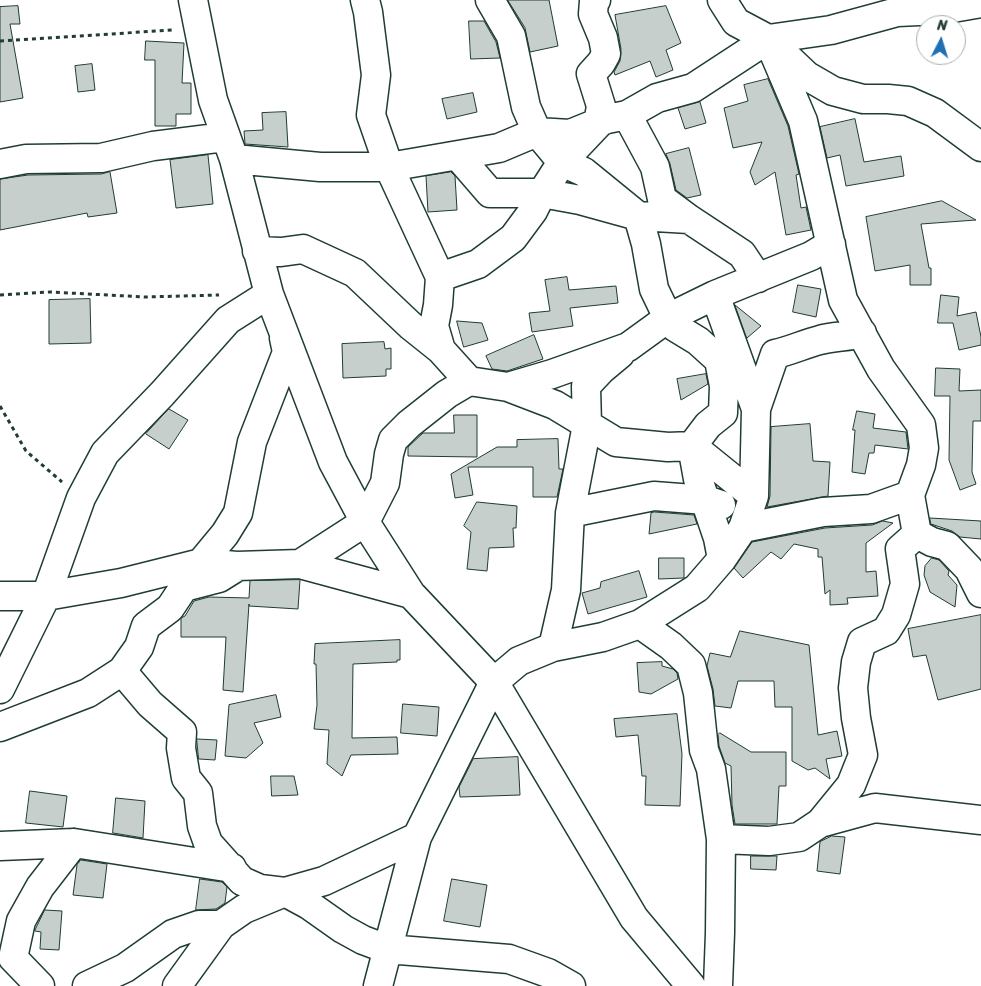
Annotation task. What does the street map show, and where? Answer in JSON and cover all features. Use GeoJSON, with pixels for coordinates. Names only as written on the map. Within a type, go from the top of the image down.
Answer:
{"type":"FeatureCollection","features":[{"type":"Feature","properties":{"kind":"street"},"geometry":{"type":"LineString","coordinates":[[193,0],[213,100],[230,148],[269,294],[334,462],[365,522],[411,594],[494,682],[634,918],[691,986]]}},
{"type":"Feature","properties":{"kind":"street"},"geometry":{"type":"LineString","coordinates":[[490,0],[512,36],[526,107],[537,132],[562,162],[584,172],[638,216],[646,244],[654,289],[668,318],[675,326],[698,341],[719,360],[724,386],[723,413],[708,425],[692,446],[698,479],[706,500],[722,560]]}},
{"type":"Feature","properties":{"kind":"street"},"geometry":{"type":"LineString","coordinates":[[440,277],[478,264],[513,238],[533,211],[562,162],[598,124],[601,106],[591,74],[606,54],[603,38],[593,14],[594,1],[596,0]]}},
{"type":"Feature","properties":{"kind":"street"},"geometry":{"type":"LineString","coordinates":[[722,0],[736,22],[768,39],[807,76],[833,91],[863,99],[908,101],[935,113],[981,147]]}},
{"type":"Feature","properties":{"kind":"street"},"geometry":{"type":"LineString","coordinates":[[830,30],[862,0]]}},
{"type":"Feature","properties":{"kind":"street"},"geometry":{"type":"LineString","coordinates":[[368,4],[376,75],[371,114],[389,167],[440,277],[438,306],[434,326],[442,350]]}},
{"type":"Feature","properties":{"kind":"street"},"geometry":{"type":"LineString","coordinates":[[0,164],[26,159],[100,158],[153,146],[230,148],[320,167],[389,167],[458,156],[499,148],[537,132],[570,134],[627,114],[657,98],[694,88],[768,39],[830,30],[897,12],[941,10],[981,4]]}},
{"type":"Feature","properties":{"kind":"street"},"geometry":{"type":"LineString","coordinates":[[768,39],[803,121],[843,300],[881,369],[921,425],[924,448],[921,466],[910,495],[917,534]]}},
{"type":"Feature","properties":{"kind":"street"},"geometry":{"type":"LineString","coordinates":[[627,114],[655,167],[662,199],[742,254],[758,278]]}},
{"type":"Feature","properties":{"kind":"street"},"geometry":{"type":"LineString","coordinates":[[458,156],[490,193],[542,193],[580,200],[638,216],[689,219]]}},
{"type":"Feature","properties":{"kind":"street"},"geometry":{"type":"LineString","coordinates":[[553,647],[566,590],[570,513],[587,425],[586,386],[602,369],[628,347],[668,318],[715,294],[812,256],[831,244]]}},
{"type":"Feature","properties":{"kind":"street"},"geometry":{"type":"LineString","coordinates":[[257,251],[282,252],[303,249],[356,273],[411,326],[442,350],[469,381],[508,387],[556,405],[616,442],[668,447],[692,446],[733,477],[748,513]]}},
{"type":"Feature","properties":{"kind":"street"},"geometry":{"type":"LineString","coordinates":[[0,689],[46,596],[81,498],[105,453],[162,394],[228,320],[269,294]]}},
{"type":"Feature","properties":{"kind":"street"},"geometry":{"type":"LineString","coordinates":[[715,294],[756,409]]}},
{"type":"Feature","properties":{"kind":"street"},"geometry":{"type":"LineString","coordinates":[[201,563],[225,534],[238,513],[252,442],[287,352],[284,333]]}},
{"type":"Feature","properties":{"kind":"street"},"geometry":{"type":"LineString","coordinates":[[378,986],[417,837],[494,682],[519,661],[553,647],[603,637],[640,624],[697,588],[722,560],[748,513],[756,409],[775,354],[793,350],[820,340],[862,333]]}},
{"type":"Feature","properties":{"kind":"street"},"geometry":{"type":"LineString","coordinates":[[508,387],[552,374],[628,347]]}},
{"type":"Feature","properties":{"kind":"street"},"geometry":{"type":"LineString","coordinates":[[300,564],[365,522],[385,483],[393,440],[409,424],[432,406],[469,381]]}},
{"type":"Feature","properties":{"kind":"street"},"geometry":{"type":"LineString","coordinates":[[570,513],[654,496],[706,500],[748,513],[871,509],[910,495]]}},
{"type":"Feature","properties":{"kind":"street"},"geometry":{"type":"LineString","coordinates":[[917,534],[932,542],[947,546],[975,569],[981,593]]}},
{"type":"Feature","properties":{"kind":"street"},"geometry":{"type":"LineString","coordinates":[[720,839],[769,841],[799,837],[820,823],[851,784],[863,755],[852,688],[856,662],[862,642],[886,631],[896,615],[904,584],[900,548],[917,534]]}},
{"type":"Feature","properties":{"kind":"street"},"geometry":{"type":"LineString","coordinates":[[0,596],[46,596],[120,583],[201,563],[238,566],[300,564],[411,594]]}},
{"type":"Feature","properties":{"kind":"street"},"geometry":{"type":"LineString","coordinates":[[0,727],[88,693],[122,671],[139,648],[146,626],[170,608],[184,587],[219,578],[238,566]]}},
{"type":"Feature","properties":{"kind":"street"},"geometry":{"type":"LineString","coordinates":[[640,624],[672,646],[691,666],[698,693],[704,750],[711,769],[720,839],[718,986]]}},
{"type":"Feature","properties":{"kind":"street"},"geometry":{"type":"LineString","coordinates":[[122,671],[150,704],[182,732],[181,748],[186,778],[198,793],[202,826],[208,843],[242,881],[260,890],[285,892],[309,905],[343,929],[363,940],[387,949],[509,959],[548,973],[571,986]]}},
{"type":"Feature","properties":{"kind":"street"},"geometry":{"type":"LineString","coordinates":[[820,823],[875,808],[981,820]]}},
{"type":"Feature","properties":{"kind":"street"},"geometry":{"type":"LineString","coordinates":[[177,986],[221,925],[244,909],[285,892],[324,881],[417,837]]}},
{"type":"Feature","properties":{"kind":"street"},"geometry":{"type":"LineString","coordinates":[[0,846],[74,843],[232,868]]}},
{"type":"Feature","properties":{"kind":"street"},"geometry":{"type":"LineString","coordinates":[[40,986],[6,951],[40,887],[74,843]]}},
{"type":"Feature","properties":{"kind":"street"},"geometry":{"type":"LineString","coordinates":[[88,986],[125,968],[173,934],[199,925],[221,925]]}},
{"type":"Feature","properties":{"kind":"path"},"geometry":{"type":"LineString","coordinates":[[0,41],[199,28]]}},
{"type":"Feature","properties":{"kind":"path"},"geometry":{"type":"LineString","coordinates":[[0,294],[50,292],[146,297],[221,295]]}},
{"type":"Feature","properties":{"kind":"path"},"geometry":{"type":"LineString","coordinates":[[0,406],[26,451],[81,498]]}},
{"type":"Feature","properties":{"kind":"building"},"geometry":{"type":"Polygon","coordinates":[[[508,0],[549,0],[558,46],[530,52],[525,28],[508,0]]]}},
{"type":"Feature","properties":{"kind":"building"},"geometry":{"type":"Polygon","coordinates":[[[18,6],[20,24],[10,24],[23,98],[0,102],[0,7],[18,6]]]}},
{"type":"Feature","properties":{"kind":"building"},"geometry":{"type":"Polygon","coordinates":[[[666,6],[681,43],[666,50],[673,70],[656,77],[650,61],[615,75],[614,72],[620,61],[621,49],[615,15],[666,6]]]}},
{"type":"Feature","properties":{"kind":"building"},"geometry":{"type":"Polygon","coordinates":[[[469,21],[484,21],[496,42],[500,58],[471,59],[469,21]]]}},
{"type":"Feature","properties":{"kind":"building"},"geometry":{"type":"Polygon","coordinates":[[[146,41],[184,43],[182,83],[191,83],[191,114],[176,114],[176,126],[155,126],[155,60],[145,60],[146,41]]]}},
{"type":"Feature","properties":{"kind":"building"},"geometry":{"type":"Polygon","coordinates":[[[92,64],[95,90],[78,92],[75,66],[92,64]]]}},
{"type":"Feature","properties":{"kind":"building"},"geometry":{"type":"Polygon","coordinates":[[[768,79],[788,126],[799,174],[796,175],[801,208],[806,207],[811,230],[786,235],[775,172],[755,185],[750,172],[762,142],[733,148],[724,108],[748,101],[744,85],[768,79]]]}},
{"type":"Feature","properties":{"kind":"building"},"geometry":{"type":"Polygon","coordinates":[[[473,93],[477,112],[447,119],[442,99],[473,93]]]}},
{"type":"Feature","properties":{"kind":"building"},"geometry":{"type":"Polygon","coordinates":[[[700,102],[706,123],[685,129],[678,108],[700,102]]]}},
{"type":"Feature","properties":{"kind":"building"},"geometry":{"type":"Polygon","coordinates":[[[286,112],[288,147],[245,144],[244,131],[263,130],[262,113],[286,112]]]}},
{"type":"Feature","properties":{"kind":"building"},"geometry":{"type":"Polygon","coordinates":[[[855,119],[864,162],[901,156],[904,176],[846,186],[840,155],[827,158],[820,127],[855,119]]]}},
{"type":"Feature","properties":{"kind":"building"},"geometry":{"type":"Polygon","coordinates":[[[689,148],[701,195],[687,198],[676,190],[666,154],[689,148]]]}},
{"type":"Feature","properties":{"kind":"building"},"geometry":{"type":"Polygon","coordinates":[[[208,155],[213,204],[176,208],[170,160],[208,155]]]}},
{"type":"Feature","properties":{"kind":"building"},"geometry":{"type":"Polygon","coordinates":[[[110,172],[117,213],[88,217],[87,213],[0,230],[0,179],[28,175],[101,174],[110,172]]]}},
{"type":"Feature","properties":{"kind":"building"},"geometry":{"type":"Polygon","coordinates":[[[451,172],[455,176],[457,210],[428,212],[426,176],[451,172]]]}},
{"type":"Feature","properties":{"kind":"building"},"geometry":{"type":"Polygon","coordinates":[[[942,201],[976,220],[921,224],[929,268],[931,268],[931,285],[910,285],[910,265],[875,271],[866,217],[942,201]]]}},
{"type":"Feature","properties":{"kind":"building"},"geometry":{"type":"Polygon","coordinates":[[[567,277],[569,290],[616,286],[618,303],[570,308],[573,326],[532,332],[529,313],[550,311],[545,280],[567,277]]]}},
{"type":"Feature","properties":{"kind":"building"},"geometry":{"type":"Polygon","coordinates":[[[798,285],[821,289],[816,317],[793,312],[798,285]]]}},
{"type":"Feature","properties":{"kind":"building"},"geometry":{"type":"Polygon","coordinates":[[[941,295],[959,297],[957,316],[976,312],[981,345],[959,350],[953,323],[938,323],[941,295]]]}},
{"type":"Feature","properties":{"kind":"building"},"geometry":{"type":"Polygon","coordinates":[[[90,299],[91,343],[49,344],[49,300],[90,299]]]}},
{"type":"Feature","properties":{"kind":"building"},"geometry":{"type":"Polygon","coordinates":[[[735,305],[761,326],[747,338],[735,305]]]}},
{"type":"Feature","properties":{"kind":"building"},"geometry":{"type":"Polygon","coordinates":[[[457,321],[482,323],[488,340],[464,347],[457,321]]]}},
{"type":"Feature","properties":{"kind":"building"},"geometry":{"type":"Polygon","coordinates":[[[534,335],[543,359],[507,371],[492,369],[486,356],[534,335]]]}},
{"type":"Feature","properties":{"kind":"building"},"geometry":{"type":"Polygon","coordinates":[[[384,342],[385,349],[391,348],[391,369],[386,369],[386,376],[343,378],[342,344],[384,342]]]}},
{"type":"Feature","properties":{"kind":"building"},"geometry":{"type":"Polygon","coordinates":[[[936,368],[960,369],[959,391],[981,390],[981,421],[973,421],[972,472],[976,484],[960,490],[949,460],[950,396],[935,396],[936,368]]]}},
{"type":"Feature","properties":{"kind":"building"},"geometry":{"type":"Polygon","coordinates":[[[706,374],[708,384],[681,400],[677,379],[706,374]]]}},
{"type":"Feature","properties":{"kind":"building"},"geometry":{"type":"Polygon","coordinates":[[[169,409],[188,420],[169,449],[146,434],[169,409]]]}},
{"type":"Feature","properties":{"kind":"building"},"geometry":{"type":"Polygon","coordinates":[[[857,411],[875,414],[873,428],[906,432],[908,449],[875,445],[874,453],[869,453],[865,474],[852,472],[855,430],[853,430],[857,411]]]}},
{"type":"Feature","properties":{"kind":"building"},"geometry":{"type":"Polygon","coordinates":[[[454,415],[477,415],[477,457],[408,456],[408,447],[423,433],[454,433],[454,415]]]}},
{"type":"Feature","properties":{"kind":"building"},"geometry":{"type":"Polygon","coordinates":[[[810,424],[813,461],[830,462],[828,496],[767,507],[770,496],[771,427],[810,424]]]}},
{"type":"Feature","properties":{"kind":"building"},"geometry":{"type":"Polygon","coordinates":[[[558,439],[559,469],[563,469],[557,497],[533,497],[533,467],[468,467],[473,495],[455,498],[451,474],[497,447],[517,447],[517,440],[558,439]]]}},
{"type":"Feature","properties":{"kind":"building"},"geometry":{"type":"Polygon","coordinates":[[[477,502],[517,506],[516,528],[513,528],[514,547],[489,548],[487,571],[467,569],[471,532],[464,526],[477,502]]]}},
{"type":"Feature","properties":{"kind":"building"},"geometry":{"type":"Polygon","coordinates":[[[651,513],[694,515],[697,524],[649,534],[651,513]]]}},
{"type":"Feature","properties":{"kind":"building"},"geometry":{"type":"Polygon","coordinates":[[[930,518],[981,521],[981,539],[960,537],[952,531],[931,524],[930,518]]]}},
{"type":"Feature","properties":{"kind":"building"},"geometry":{"type":"Polygon","coordinates":[[[883,521],[893,523],[866,543],[866,572],[876,571],[878,596],[847,598],[848,604],[830,605],[830,590],[825,594],[822,557],[818,557],[818,549],[794,544],[781,559],[771,552],[743,578],[734,568],[752,542],[825,528],[872,525],[883,521]]]}},
{"type":"Feature","properties":{"kind":"building"},"geometry":{"type":"Polygon","coordinates":[[[659,558],[684,558],[684,578],[659,579],[659,558]]]}},
{"type":"Feature","properties":{"kind":"building"},"geometry":{"type":"Polygon","coordinates":[[[932,558],[939,560],[949,571],[948,575],[957,585],[955,607],[930,592],[924,575],[925,566],[932,558]]]}},
{"type":"Feature","properties":{"kind":"building"},"geometry":{"type":"Polygon","coordinates":[[[639,571],[647,597],[588,614],[582,593],[600,588],[601,582],[639,571]]]}},
{"type":"Feature","properties":{"kind":"building"},"geometry":{"type":"Polygon","coordinates":[[[300,580],[298,609],[249,606],[249,604],[243,692],[223,690],[226,637],[181,637],[181,618],[185,616],[194,601],[209,597],[249,598],[250,581],[300,580]]]}},
{"type":"Feature","properties":{"kind":"building"},"geometry":{"type":"Polygon","coordinates":[[[981,615],[981,689],[938,700],[926,655],[913,657],[908,629],[981,615]]]}},
{"type":"Feature","properties":{"kind":"building"},"geometry":{"type":"Polygon","coordinates":[[[740,631],[809,645],[818,735],[837,731],[842,756],[826,759],[830,779],[815,768],[808,770],[792,761],[792,707],[775,707],[774,681],[738,681],[731,708],[715,706],[707,666],[710,653],[730,657],[740,631]]]}},
{"type":"Feature","properties":{"kind":"building"},"geometry":{"type":"Polygon","coordinates":[[[400,640],[400,660],[397,660],[397,662],[353,664],[352,738],[397,737],[398,754],[351,755],[342,776],[327,764],[329,730],[314,729],[317,705],[316,664],[314,664],[315,644],[400,640]]]}},
{"type":"Feature","properties":{"kind":"building"},"geometry":{"type":"Polygon","coordinates":[[[662,662],[662,666],[673,669],[677,673],[678,679],[651,694],[639,692],[637,663],[662,662]]]}},
{"type":"Feature","properties":{"kind":"building"},"geometry":{"type":"Polygon","coordinates":[[[276,695],[281,717],[254,723],[263,743],[246,758],[225,756],[229,705],[276,695]]]}},
{"type":"Feature","properties":{"kind":"building"},"geometry":{"type":"Polygon","coordinates":[[[403,704],[439,707],[437,736],[401,733],[403,704]]]}},
{"type":"Feature","properties":{"kind":"building"},"geometry":{"type":"Polygon","coordinates":[[[677,714],[682,754],[680,806],[645,805],[646,776],[642,776],[638,735],[616,737],[614,719],[677,714]]]}},
{"type":"Feature","properties":{"kind":"building"},"geometry":{"type":"Polygon","coordinates":[[[720,733],[751,752],[786,752],[786,786],[779,786],[777,824],[735,824],[732,805],[731,766],[725,763],[719,746],[718,735],[720,733]]]}},
{"type":"Feature","properties":{"kind":"building"},"geometry":{"type":"Polygon","coordinates":[[[197,739],[217,740],[215,760],[199,759],[197,739]]]}},
{"type":"Feature","properties":{"kind":"building"},"geometry":{"type":"Polygon","coordinates":[[[518,757],[520,795],[460,797],[459,787],[473,759],[518,757]]]}},
{"type":"Feature","properties":{"kind":"building"},"geometry":{"type":"Polygon","coordinates":[[[271,776],[294,776],[298,795],[272,796],[271,776]]]}},
{"type":"Feature","properties":{"kind":"building"},"geometry":{"type":"Polygon","coordinates":[[[30,791],[67,796],[63,827],[26,823],[30,791]]]}},
{"type":"Feature","properties":{"kind":"building"},"geometry":{"type":"Polygon","coordinates":[[[116,798],[145,801],[143,838],[113,833],[116,798]]]}},
{"type":"Feature","properties":{"kind":"building"},"geometry":{"type":"Polygon","coordinates":[[[832,836],[845,837],[840,874],[817,871],[820,842],[832,836]]]}},
{"type":"Feature","properties":{"kind":"building"},"geometry":{"type":"Polygon","coordinates":[[[751,856],[777,856],[776,870],[751,869],[751,856]]]}},
{"type":"Feature","properties":{"kind":"building"},"geometry":{"type":"Polygon","coordinates":[[[81,860],[107,864],[103,898],[73,895],[77,865],[81,860]]]}},
{"type":"Feature","properties":{"kind":"building"},"geometry":{"type":"Polygon","coordinates":[[[200,879],[222,882],[227,887],[225,903],[216,909],[196,910],[200,879]]]}},
{"type":"Feature","properties":{"kind":"building"},"geometry":{"type":"Polygon","coordinates":[[[452,879],[487,885],[480,927],[444,921],[452,879]]]}},
{"type":"Feature","properties":{"kind":"building"},"geometry":{"type":"Polygon","coordinates":[[[45,910],[62,911],[59,950],[40,949],[41,932],[35,931],[45,910]]]}}]}
